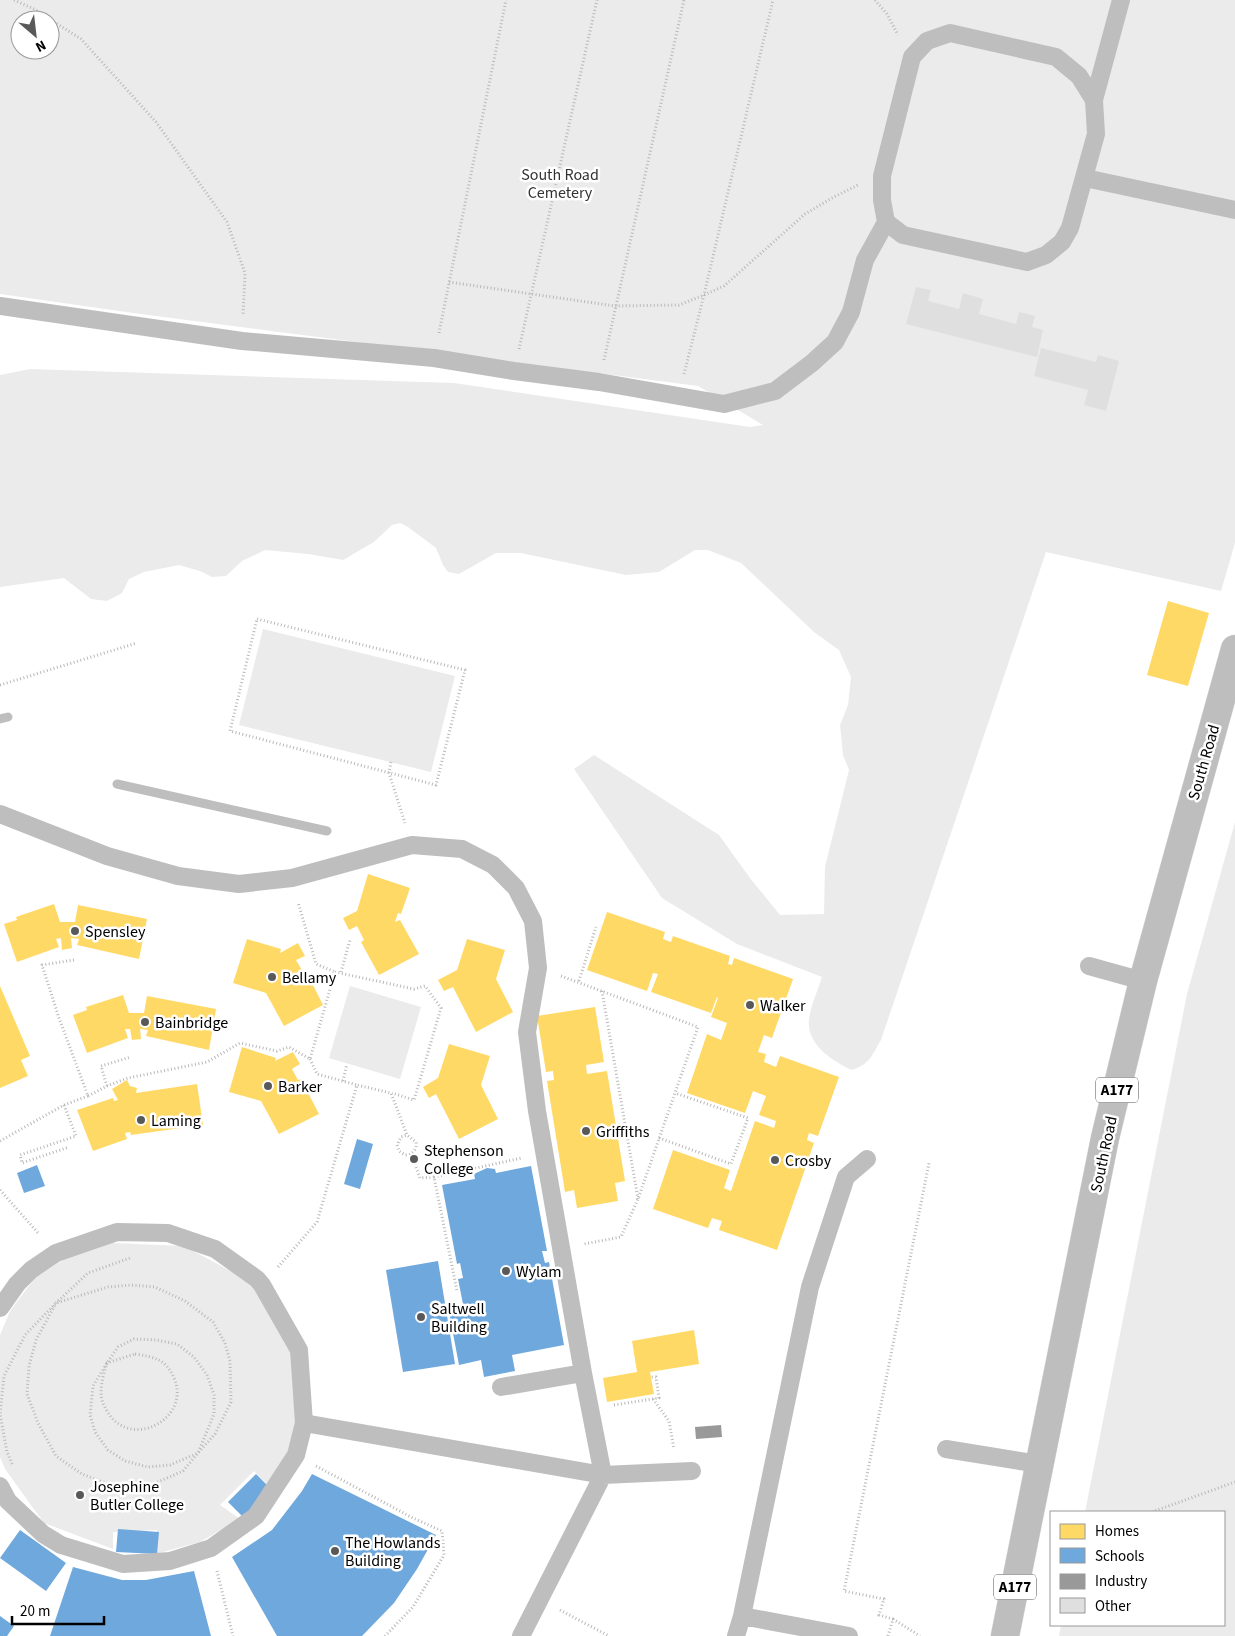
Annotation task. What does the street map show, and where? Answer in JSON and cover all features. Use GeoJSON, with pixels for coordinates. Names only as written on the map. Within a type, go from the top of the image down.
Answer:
{"type":"FeatureCollection","features":[{"type":"Feature","properties":{"kind":"main road","name":"South Road"},"geometry":{"type":"LineString","coordinates":[[1005,1636],[1105,1138],[1143,981],[1235,649]]}},
{"type":"Feature","properties":{"kind":"lane"},"geometry":{"type":"LineString","coordinates":[[886,222],[903,234],[1027,262],[1046,255],[1062,242],[1070,228],[1096,134],[1094,100],[1121,0]]}},
{"type":"Feature","properties":{"kind":"lane"},"geometry":{"type":"LineString","coordinates":[[0,318],[9,308],[242,341],[434,358],[599,382],[724,404],[775,392],[812,363],[834,342],[851,312],[865,260],[886,222],[882,200],[882,176],[912,56],[927,41],[950,33],[1056,56],[1079,76],[1094,100]]}},
{"type":"Feature","properties":{"kind":"lane"},"geometry":{"type":"LineString","coordinates":[[1085,178],[1235,210]]}},
{"type":"Feature","properties":{"kind":"lane"},"geometry":{"type":"LineString","coordinates":[[0,814],[107,856],[178,876],[239,884],[292,878],[412,845],[462,849],[493,865],[516,888],[533,921],[538,968],[527,1032],[544,1154],[602,1475],[522,1636]]}},
{"type":"Feature","properties":{"kind":"lane"},"geometry":{"type":"LineString","coordinates":[[1089,966],[1143,981]]}},
{"type":"Feature","properties":{"kind":"lane"},"geometry":{"type":"LineString","coordinates":[[736,1636],[742,1616],[810,1287],[846,1177],[867,1159]]}},
{"type":"Feature","properties":{"kind":"lane"},"geometry":{"type":"LineString","coordinates":[[0,1308],[17,1284],[31,1270],[56,1253],[117,1232],[168,1233],[215,1249],[257,1279],[262,1285],[299,1350],[304,1423],[296,1455],[256,1516],[211,1548],[170,1561],[123,1564],[60,1545],[43,1534],[8,1501],[0,1486]]}},
{"type":"Feature","properties":{"kind":"lane"},"geometry":{"type":"LineString","coordinates":[[502,1387],[583,1373]]}},
{"type":"Feature","properties":{"kind":"lane"},"geometry":{"type":"LineString","coordinates":[[304,1423],[602,1475],[685,1471]]}},
{"type":"Feature","properties":{"kind":"lane"},"geometry":{"type":"LineString","coordinates":[[946,1449],[1039,1464]]}},
{"type":"Feature","properties":{"kind":"lane"},"geometry":{"type":"LineString","coordinates":[[742,1616],[849,1636]]}},
{"type":"Feature","properties":{"kind":"path"},"geometry":{"type":"LineString","coordinates":[[14,0],[34,9],[80,39],[156,122],[227,222],[245,273],[242,341]]}},
{"type":"Feature","properties":{"kind":"path"},"geometry":{"type":"LineString","coordinates":[[434,358],[506,0]]}},
{"type":"Feature","properties":{"kind":"path"},"geometry":{"type":"LineString","coordinates":[[514,371],[597,0]]}},
{"type":"Feature","properties":{"kind":"path"},"geometry":{"type":"LineString","coordinates":[[599,382],[684,0]]}},
{"type":"Feature","properties":{"kind":"path"},"geometry":{"type":"LineString","coordinates":[[678,396],[704,295],[773,0]]}},
{"type":"Feature","properties":{"kind":"path"},"geometry":{"type":"LineString","coordinates":[[875,0],[912,56]]}},
{"type":"Feature","properties":{"kind":"path"},"geometry":{"type":"LineString","coordinates":[[449,282],[615,306],[679,305],[724,286],[806,214],[852,187],[882,176]]}},
{"type":"Feature","properties":{"kind":"path"},"geometry":{"type":"LineString","coordinates":[[257,619],[465,670],[436,785],[389,773],[230,731],[257,619]]}},
{"type":"Feature","properties":{"kind":"path"},"geometry":{"type":"LineString","coordinates":[[0,685],[137,642]]}},
{"type":"Feature","properties":{"kind":"path"},"geometry":{"type":"LineString","coordinates":[[391,762],[389,773],[412,845]]}},
{"type":"Feature","properties":{"kind":"path"},"geometry":{"type":"LineString","coordinates":[[0,1141],[64,1105],[107,1086],[128,1078],[207,1062],[240,1043],[277,1052],[289,1047],[310,1059],[317,1074],[414,1100],[441,1008],[425,986],[414,989],[336,972],[316,964],[292,878]]}},
{"type":"Feature","properties":{"kind":"path"},"geometry":{"type":"LineString","coordinates":[[579,981],[596,927]]}},
{"type":"Feature","properties":{"kind":"path"},"geometry":{"type":"LineString","coordinates":[[340,972],[350,940]]}},
{"type":"Feature","properties":{"kind":"path"},"geometry":{"type":"LineString","coordinates":[[74,960],[42,965],[59,1018],[88,1096]]}},
{"type":"Feature","properties":{"kind":"path"},"geometry":{"type":"LineString","coordinates":[[538,968],[579,981],[698,1027],[638,1199],[621,1237],[561,1249]]}},
{"type":"Feature","properties":{"kind":"path"},"geometry":{"type":"LineString","coordinates":[[310,1059],[336,972]]}},
{"type":"Feature","properties":{"kind":"path"},"geometry":{"type":"LineString","coordinates":[[602,991],[638,1199]]}},
{"type":"Feature","properties":{"kind":"path"},"geometry":{"type":"LineString","coordinates":[[107,1086],[101,1066],[131,1056]]}},
{"type":"Feature","properties":{"kind":"path"},"geometry":{"type":"LineString","coordinates":[[343,1081],[347,1064]]}},
{"type":"Feature","properties":{"kind":"path"},"geometry":{"type":"LineString","coordinates":[[262,1285],[317,1222],[357,1085]]}},
{"type":"Feature","properties":{"kind":"path"},"geometry":{"type":"LineString","coordinates":[[391,1093],[407,1136]]}},
{"type":"Feature","properties":{"kind":"path"},"geometry":{"type":"LineString","coordinates":[[659,1138],[731,1164],[748,1118],[675,1093]]}},
{"type":"Feature","properties":{"kind":"path"},"geometry":{"type":"LineString","coordinates":[[64,1105],[76,1136],[20,1155],[22,1163],[68,1147]]}},
{"type":"Feature","properties":{"kind":"path"},"geometry":{"type":"LineString","coordinates":[[407,1136],[414,1139],[416,1148],[411,1154],[405,1155],[398,1149],[399,1139],[407,1136]]}},
{"type":"Feature","properties":{"kind":"path"},"geometry":{"type":"LineString","coordinates":[[411,1154],[420,1178],[434,1177],[544,1154]]}},
{"type":"Feature","properties":{"kind":"path"},"geometry":{"type":"LineString","coordinates":[[920,1636],[893,1620],[879,1615],[884,1599],[844,1591],[929,1163]]}},
{"type":"Feature","properties":{"kind":"path"},"geometry":{"type":"LineString","coordinates":[[434,1177],[457,1291]]}},
{"type":"Feature","properties":{"kind":"path"},"geometry":{"type":"LineString","coordinates":[[0,1190],[56,1253]]}},
{"type":"Feature","properties":{"kind":"path"},"geometry":{"type":"LineString","coordinates":[[15,1471],[7,1452],[0,1414],[4,1376],[25,1335],[88,1273],[133,1257]]}},
{"type":"Feature","properties":{"kind":"path"},"geometry":{"type":"LineString","coordinates":[[131,1285],[156,1287],[184,1301],[213,1322],[225,1343],[230,1361],[231,1402],[216,1434],[198,1453],[183,1472],[149,1486],[116,1487],[82,1474],[56,1456],[38,1422],[27,1394],[29,1366],[36,1340],[56,1303],[108,1287],[131,1285]]}},
{"type":"Feature","properties":{"kind":"path"},"geometry":{"type":"LineString","coordinates":[[134,1339],[156,1340],[177,1344],[194,1357],[207,1375],[214,1395],[214,1414],[198,1453],[170,1465],[148,1467],[125,1462],[108,1450],[95,1432],[90,1415],[93,1386],[106,1363],[118,1347],[134,1339]]}},
{"type":"Feature","properties":{"kind":"path"},"geometry":{"type":"LineString","coordinates":[[135,1354],[154,1357],[170,1368],[178,1385],[177,1402],[166,1418],[151,1428],[133,1430],[116,1423],[105,1409],[101,1394],[106,1363],[135,1354]]}},
{"type":"Feature","properties":{"kind":"path"},"geometry":{"type":"LineString","coordinates":[[590,1409],[659,1398],[656,1376],[651,1377]]}},
{"type":"Feature","properties":{"kind":"path"},"geometry":{"type":"LineString","coordinates":[[652,1399],[669,1421],[685,1471]]}},
{"type":"Feature","properties":{"kind":"path"},"geometry":{"type":"LineString","coordinates":[[296,1455],[413,1518],[442,1531],[444,1555],[414,1607],[385,1636]]}},
{"type":"Feature","properties":{"kind":"path"},"geometry":{"type":"LineString","coordinates":[[1155,1511],[1235,1482]]}},
{"type":"Feature","properties":{"kind":"path"},"geometry":{"type":"LineString","coordinates":[[211,1548],[233,1636]]}},
{"type":"Feature","properties":{"kind":"path"},"geometry":{"type":"LineString","coordinates":[[540,1599],[609,1636]]}},
{"type":"Feature","properties":{"kind":"path"},"geometry":{"type":"LineString","coordinates":[[888,1636],[893,1620]]}},
{"type":"Feature","properties":{"kind":"green space","name":"South Road Cemetery"},"geometry":{"type":"Polygon","coordinates":[[[0,0],[1235,0],[1235,543],[1221,591],[1046,552],[881,1040],[867,1062],[852,1070],[836,1062],[822,1050],[816,1044],[809,1028],[813,1003],[822,977],[737,944],[662,898],[574,769],[594,755],[719,835],[780,915],[824,914],[825,867],[849,770],[843,755],[840,725],[848,705],[851,677],[839,650],[814,632],[741,563],[708,550],[695,550],[659,572],[626,575],[521,553],[496,553],[459,574],[448,572],[436,548],[400,523],[392,525],[374,542],[343,560],[308,554],[265,550],[242,561],[226,576],[212,577],[200,571],[179,565],[144,572],[129,579],[122,593],[107,601],[91,599],[64,578],[0,587],[0,375],[30,369],[454,383],[750,427],[763,425],[698,386],[0,294],[0,0]]]}},
{"type":"Feature","properties":{"kind":"green space"},"geometry":{"type":"Polygon","coordinates":[[[263,629],[455,676],[431,772],[239,725],[263,629]]]}},
{"type":"Feature","properties":{"kind":"green space"},"geometry":{"type":"Polygon","coordinates":[[[1235,822],[1235,1636],[1059,1636],[1061,1626],[1225,1626],[1225,1511],[1085,1511],[1187,994],[1235,822]]]}},
{"type":"Feature","properties":{"kind":"green space"},"geometry":{"type":"Polygon","coordinates":[[[350,986],[421,1007],[400,1079],[329,1058],[350,986]]]}},
{"type":"Feature","properties":{"kind":"green space"},"geometry":{"type":"Polygon","coordinates":[[[112,1243],[184,1246],[251,1282],[290,1340],[297,1400],[294,1437],[276,1480],[270,1487],[254,1471],[220,1505],[240,1519],[200,1542],[155,1554],[157,1530],[113,1532],[113,1549],[44,1523],[5,1469],[0,1457],[0,1335],[10,1311],[34,1279],[64,1259],[112,1243]]]}},
{"type":"Feature","properties":{"kind":"building: Homes"},"geometry":{"type":"Polygon","coordinates":[[[1168,601],[1209,613],[1188,686],[1147,675],[1168,601]]]}},
{"type":"Feature","properties":{"kind":"building: Homes"},"geometry":{"type":"Polygon","coordinates":[[[368,874],[410,888],[401,914],[398,913],[395,922],[400,920],[419,954],[379,975],[361,942],[364,940],[357,926],[349,930],[343,918],[357,911],[368,874]]]}},
{"type":"Feature","properties":{"kind":"building: Homes","name":"Spensley"},"geometry":{"type":"Polygon","coordinates":[[[54,904],[60,922],[75,922],[78,905],[147,919],[139,959],[77,945],[79,939],[71,938],[72,948],[62,950],[61,938],[56,939],[59,947],[17,962],[4,924],[17,920],[16,917],[54,904]]]}},
{"type":"Feature","properties":{"kind":"building: Homes"},"geometry":{"type":"Polygon","coordinates":[[[607,912],[665,932],[663,939],[671,942],[673,936],[730,956],[728,964],[732,965],[734,958],[793,979],[772,1038],[764,1035],[758,1052],[766,1054],[764,1062],[776,1067],[780,1056],[839,1077],[818,1136],[809,1133],[807,1140],[814,1143],[777,1250],[719,1230],[722,1221],[712,1218],[708,1228],[653,1209],[673,1150],[730,1170],[724,1188],[731,1191],[755,1121],[774,1128],[776,1121],[759,1115],[766,1096],[753,1091],[745,1113],[687,1093],[707,1034],[721,1040],[727,1023],[711,1017],[717,997],[711,1013],[651,992],[658,974],[653,973],[647,991],[587,970],[607,912]]]}},
{"type":"Feature","properties":{"kind":"building: Homes","name":"Bellamy"},"geometry":{"type":"Polygon","coordinates":[[[247,939],[281,949],[280,953],[298,943],[305,956],[296,960],[303,972],[306,971],[323,1005],[284,1026],[266,993],[233,983],[247,939]]]}},
{"type":"Feature","properties":{"kind":"building: Homes"},"geometry":{"type":"Polygon","coordinates":[[[467,939],[505,950],[496,979],[513,1012],[476,1032],[453,987],[444,991],[438,980],[457,970],[467,939]]]}},
{"type":"Feature","properties":{"kind":"building: Homes"},"geometry":{"type":"Polygon","coordinates":[[[0,986],[30,1056],[21,1060],[28,1076],[0,1088],[0,986]]]}},
{"type":"Feature","properties":{"kind":"building: Homes","name":"Bainbridge"},"geometry":{"type":"Polygon","coordinates":[[[123,995],[129,1013],[144,1013],[147,996],[216,1009],[209,1050],[146,1036],[148,1030],[140,1029],[141,1039],[132,1040],[130,1029],[125,1029],[128,1038],[87,1053],[73,1015],[87,1010],[86,1007],[123,995]]]}},
{"type":"Feature","properties":{"kind":"building: Homes","name":"Griffiths"},"geometry":{"type":"Polygon","coordinates":[[[595,1007],[604,1062],[586,1065],[587,1074],[607,1071],[625,1181],[615,1183],[618,1201],[577,1208],[574,1190],[565,1192],[547,1081],[554,1080],[553,1071],[546,1072],[537,1016],[595,1007]]]}},
{"type":"Feature","properties":{"kind":"building: Homes"},"geometry":{"type":"Polygon","coordinates":[[[449,1044],[490,1056],[481,1085],[498,1119],[459,1139],[436,1094],[429,1098],[423,1087],[438,1078],[449,1044]]]}},
{"type":"Feature","properties":{"kind":"building: Homes","name":"Barker"},"geometry":{"type":"Polygon","coordinates":[[[242,1047],[276,1058],[275,1061],[293,1052],[300,1064],[292,1069],[298,1080],[301,1079],[319,1114],[279,1134],[261,1101],[229,1092],[242,1047]]]}},
{"type":"Feature","properties":{"kind":"building: Homes","name":"Laming"},"geometry":{"type":"Polygon","coordinates":[[[127,1080],[130,1086],[137,1088],[136,1093],[197,1084],[203,1125],[131,1135],[130,1132],[125,1133],[127,1139],[93,1151],[77,1110],[113,1098],[114,1101],[118,1100],[112,1089],[127,1080]]]}},
{"type":"Feature","properties":{"kind":"building: Homes"},"geometry":{"type":"Polygon","coordinates":[[[694,1330],[699,1364],[650,1372],[654,1394],[607,1402],[603,1378],[637,1372],[632,1341],[694,1330]]]}},
{"type":"Feature","properties":{"kind":"building: Schools"},"geometry":{"type":"Polygon","coordinates":[[[357,1139],[373,1144],[360,1189],[344,1184],[357,1139]]]}},
{"type":"Feature","properties":{"kind":"building: Schools"},"geometry":{"type":"Polygon","coordinates":[[[37,1165],[45,1186],[24,1193],[17,1173],[37,1165]]]}},
{"type":"Feature","properties":{"kind":"building: Schools","name":"Wylam"},"geometry":{"type":"Polygon","coordinates":[[[531,1166],[547,1251],[542,1251],[545,1263],[549,1262],[564,1345],[512,1355],[515,1371],[484,1377],[481,1360],[459,1365],[448,1307],[463,1304],[458,1279],[463,1278],[460,1263],[457,1264],[442,1185],[475,1179],[474,1174],[487,1168],[495,1169],[496,1173],[531,1166]]]}},
{"type":"Feature","properties":{"kind":"building: Schools","name":"Saltwell Building"},"geometry":{"type":"Polygon","coordinates":[[[438,1261],[455,1364],[403,1372],[386,1270],[438,1261]]]}},
{"type":"Feature","properties":{"kind":"building: Schools"},"geometry":{"type":"Polygon","coordinates":[[[256,1474],[272,1490],[244,1518],[228,1502],[256,1474]]]}},
{"type":"Feature","properties":{"kind":"building: Schools","name":"The Howlands Building"},"geometry":{"type":"Polygon","coordinates":[[[312,1474],[436,1535],[417,1569],[394,1603],[362,1636],[277,1636],[232,1557],[272,1530],[302,1491],[312,1474]]]}},
{"type":"Feature","properties":{"kind":"building: Schools"},"geometry":{"type":"Polygon","coordinates":[[[118,1529],[159,1532],[157,1554],[116,1552],[118,1529]]]}},
{"type":"Feature","properties":{"kind":"building: Schools"},"geometry":{"type":"Polygon","coordinates":[[[20,1530],[66,1563],[46,1591],[0,1558],[20,1530]]]}},
{"type":"Feature","properties":{"kind":"building: Schools"},"geometry":{"type":"Polygon","coordinates":[[[73,1567],[122,1580],[146,1580],[194,1571],[211,1636],[50,1636],[73,1567]]]}},
{"type":"Feature","properties":{"kind":"building: Schools"},"geometry":{"type":"Polygon","coordinates":[[[0,1616],[14,1626],[7,1636],[0,1636],[0,1616]]]}},
{"type":"Feature","properties":{"kind":"building: Industry"},"geometry":{"type":"Polygon","coordinates":[[[721,1425],[722,1437],[696,1439],[695,1427],[721,1425]]]}},
{"type":"Feature","properties":{"kind":"building: Other"},"geometry":{"type":"Polygon","coordinates":[[[916,287],[931,290],[928,301],[959,309],[963,293],[983,299],[979,314],[1016,324],[1019,312],[1035,316],[1032,327],[1043,330],[1037,357],[906,324],[916,287]]]}},
{"type":"Feature","properties":{"kind":"building: Other"},"geometry":{"type":"Polygon","coordinates":[[[1041,348],[1096,362],[1098,355],[1119,361],[1106,411],[1084,405],[1088,390],[1034,376],[1041,348]]]}},
{"type":"Feature","properties":{"kind":"waterway"},"geometry":{"type":"LineString","coordinates":[[0,719],[8,717]]}},
{"type":"Feature","properties":{"kind":"waterway"},"geometry":{"type":"LineString","coordinates":[[117,784],[327,831]]}},
{"type":"Feature","properties":{"kind":"place","name":"Spensley"},"geometry":{"type":"Point","coordinates":[75,931]}},
{"type":"Feature","properties":{"kind":"place","name":"Bellamy"},"geometry":{"type":"Point","coordinates":[272,977]}},
{"type":"Feature","properties":{"kind":"place","name":"Walker"},"geometry":{"type":"Point","coordinates":[750,1005]}},
{"type":"Feature","properties":{"kind":"place","name":"Bainbridge"},"geometry":{"type":"Point","coordinates":[145,1022]}},
{"type":"Feature","properties":{"kind":"place","name":"Barker"},"geometry":{"type":"Point","coordinates":[268,1086]}},
{"type":"Feature","properties":{"kind":"place","name":"Laming"},"geometry":{"type":"Point","coordinates":[141,1120]}},
{"type":"Feature","properties":{"kind":"place","name":"Griffiths"},"geometry":{"type":"Point","coordinates":[586,1131]}},
{"type":"Feature","properties":{"kind":"place","name":"Stephenson College"},"geometry":{"type":"Point","coordinates":[414,1159]}},
{"type":"Feature","properties":{"kind":"place","name":"Crosby"},"geometry":{"type":"Point","coordinates":[775,1160]}},
{"type":"Feature","properties":{"kind":"place","name":"Wylam"},"geometry":{"type":"Point","coordinates":[506,1271]}},
{"type":"Feature","properties":{"kind":"place","name":"Saltwell Building"},"geometry":{"type":"Point","coordinates":[421,1317]}},
{"type":"Feature","properties":{"kind":"place","name":"Josephine Butler College"},"geometry":{"type":"Point","coordinates":[80,1495]}},
{"type":"Feature","properties":{"kind":"place","name":"The Howlands Building"},"geometry":{"type":"Point","coordinates":[335,1551]}}]}
